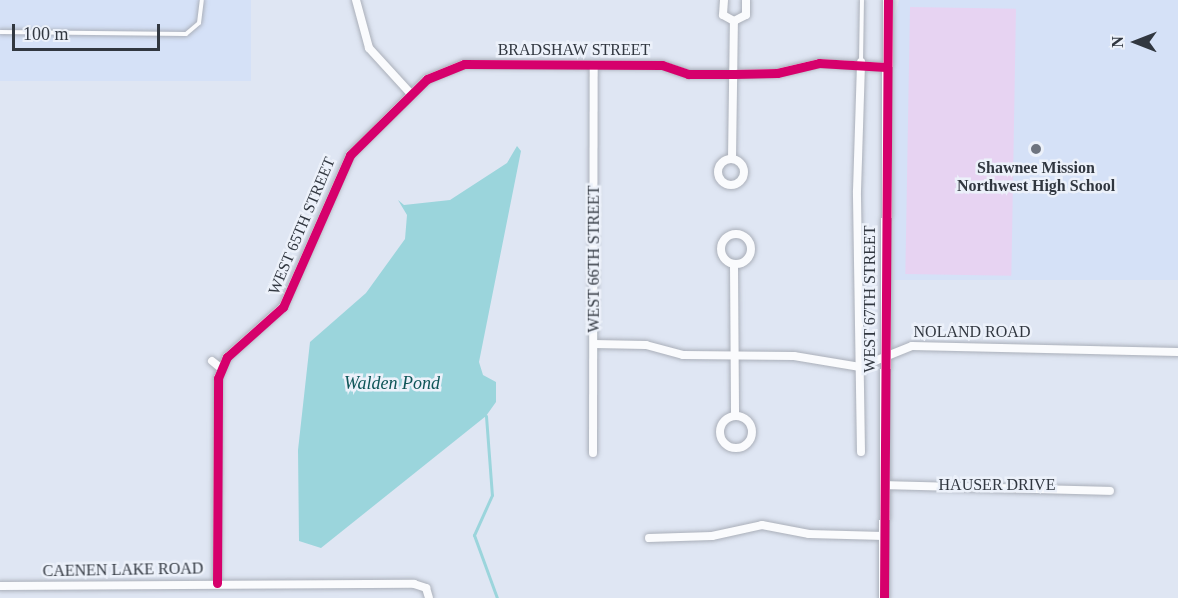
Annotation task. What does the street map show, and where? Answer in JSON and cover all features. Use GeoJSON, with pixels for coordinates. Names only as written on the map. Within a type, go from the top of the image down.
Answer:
{"type":"FeatureCollection","features":[{"type":"Feature","properties":{"kind":"street"},"geometry":{"type":"LineString","coordinates":[[356,0],[369,48],[411,94]]}},
{"type":"Feature","properties":{"kind":"street"},"geometry":{"type":"LineString","coordinates":[[724,0],[723,15],[734,21]]}},
{"type":"Feature","properties":{"kind":"street"},"geometry":{"type":"LineString","coordinates":[[734,21],[746,15],[746,0]]}},
{"type":"Feature","properties":{"kind":"street","name":"WEST 67TH STREET"},"geometry":{"type":"LineString","coordinates":[[884,598],[888,0]]}},
{"type":"Feature","properties":{"kind":"street"},"geometry":{"type":"LineString","coordinates":[[732,159],[734,21]]}},
{"type":"Feature","properties":{"kind":"street","name":"BRADSHAW STREET"},"geometry":{"type":"LineString","coordinates":[[411,94],[444,69],[464,64],[594,65],[734,74],[861,62],[886,67]]}},
{"type":"Feature","properties":{"kind":"street","name":"WEST 67TH STREET"},"geometry":{"type":"LineString","coordinates":[[861,62],[861,452]]}},
{"type":"Feature","properties":{"kind":"street","name":"WEST 66TH STREET"},"geometry":{"type":"LineString","coordinates":[[593,453],[594,65]]}},
{"type":"Feature","properties":{"kind":"street","name":"WEST 65TH STREET"},"geometry":{"type":"LineString","coordinates":[[217,583],[216,408],[222,369],[227,357],[284,307],[342,166],[411,94]]}},
{"type":"Feature","properties":{"kind":"street"},"geometry":{"type":"LineString","coordinates":[[734,265],[735,416]]}},
{"type":"Feature","properties":{"kind":"street","name":"NOLAND ROAD"},"geometry":{"type":"LineString","coordinates":[[594,344],[736,356],[794,356],[860,367],[912,346],[1178,352]]}},
{"type":"Feature","properties":{"kind":"street"},"geometry":{"type":"LineString","coordinates":[[212,361],[222,369]]}},
{"type":"Feature","properties":{"kind":"street","name":"HAUSER DRIVE"},"geometry":{"type":"LineString","coordinates":[[885,485],[1110,491]]}},
{"type":"Feature","properties":{"kind":"street"},"geometry":{"type":"LineString","coordinates":[[649,538],[712,536],[762,525],[809,534],[884,536]]}},
{"type":"Feature","properties":{"kind":"street","name":"CAENEN LAKE ROAD"},"geometry":{"type":"LineString","coordinates":[[0,586],[217,583],[426,588],[429,598]]}},
{"type":"Feature","properties":{"kind":"lane"},"geometry":{"type":"LineString","coordinates":[[0,32],[186,34],[199,23],[202,0]]}},
{"type":"Feature","properties":{"kind":"lane"},"geometry":{"type":"LineString","coordinates":[[861,62],[862,0]]}},
{"type":"Feature","properties":{"kind":"shaded area"},"geometry":{"type":"Polygon","coordinates":[[[0,0],[251,0],[251,81],[0,81],[0,0]]]}},
{"type":"Feature","properties":{"kind":"shaded area","name":"Shawnee Mission Northwest High School"},"geometry":{"type":"Polygon","coordinates":[[[899,0],[1178,0],[1178,280],[894,280],[894,19],[899,0]]]}},
{"type":"Feature","properties":{"kind":"shaded area"},"geometry":{"type":"Polygon","coordinates":[[[910,7],[1016,9],[1011,276],[905,274],[910,7]]]}},
{"type":"Feature","properties":{"kind":"water","name":"Walden Pond"},"geometry":{"type":"Polygon","coordinates":[[[517,146],[521,151],[479,362],[483,375],[496,382],[496,402],[486,416],[321,548],[299,541],[298,450],[310,342],[366,293],[405,239],[407,215],[398,200],[404,205],[450,200],[507,163],[517,146]]]}},
{"type":"Feature","properties":{"kind":"waterway"},"geometry":{"type":"LineString","coordinates":[[486,416],[492,495],[474,535],[497,598]]}},
{"type":"Feature","properties":{"kind":"cycle path"},"geometry":{"type":"LineString","coordinates":[[884,598],[888,0]]}},
{"type":"Feature","properties":{"kind":"cycle path"},"geometry":{"type":"LineString","coordinates":[[217,583],[218,378],[227,357],[283,307],[350,155],[427,79],[464,64],[662,65],[688,74],[777,73],[819,63],[886,67]]}},
{"type":"Feature","properties":{"kind":"place","name":"Shawnee Mission Northwest High School"},"geometry":{"type":"Point","coordinates":[1036,149]}}]}
